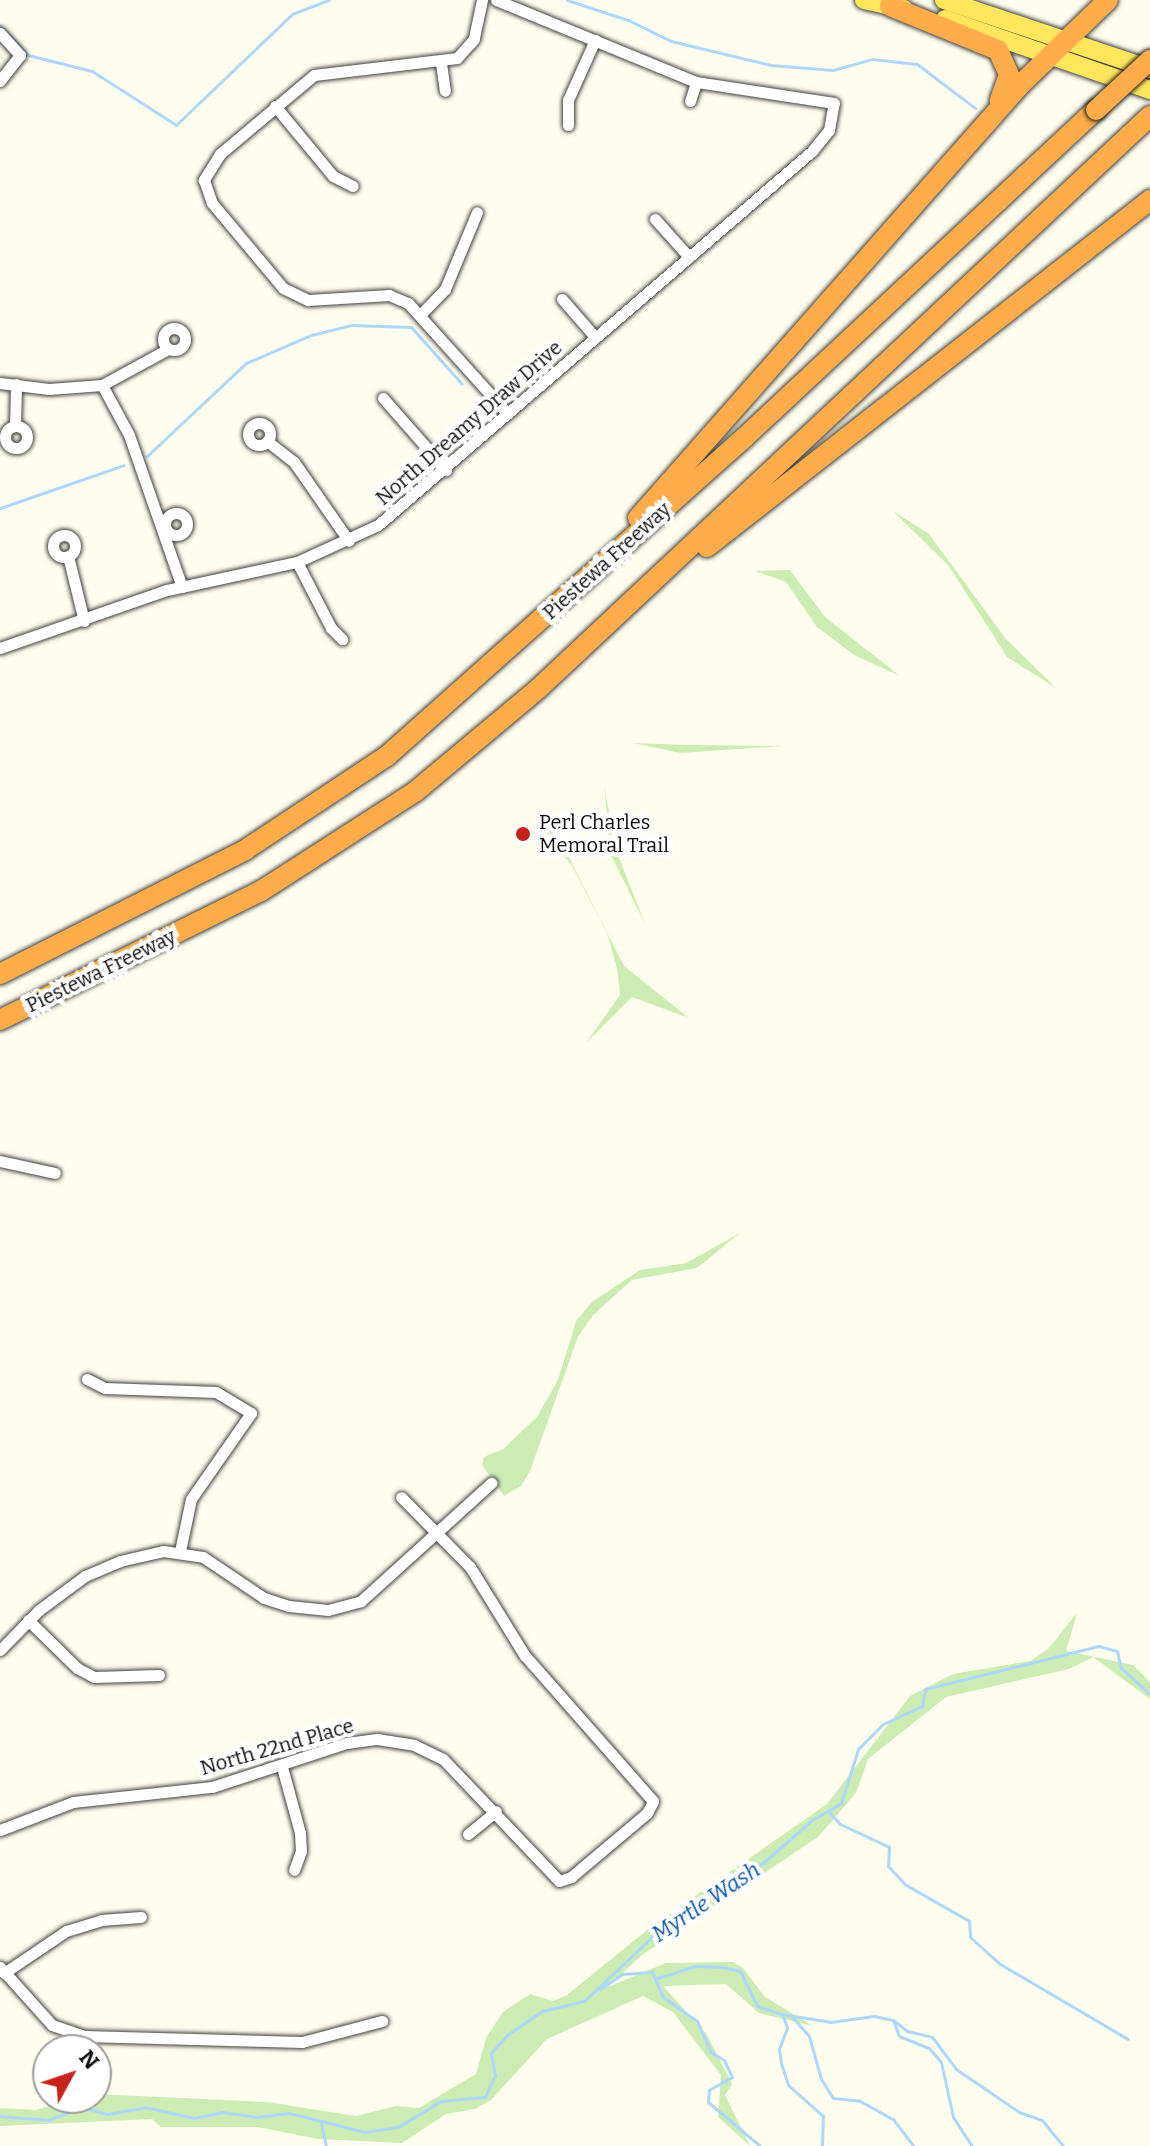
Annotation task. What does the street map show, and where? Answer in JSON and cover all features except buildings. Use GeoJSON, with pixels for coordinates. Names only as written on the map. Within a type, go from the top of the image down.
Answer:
{"type":"FeatureCollection","features":[{"type":"Feature","properties":{"kind":"highway"},"geometry":{"type":"LineString","coordinates":[[574,590],[982,127],[1049,54],[1108,0]]}},
{"type":"Feature","properties":{"kind":"highway"},"geometry":{"type":"LineString","coordinates":[[890,6],[986,43],[1002,55],[1008,85],[982,127]]}},
{"type":"Feature","properties":{"kind":"highway","name":"Piestewa Freeway"},"geometry":{"type":"LineString","coordinates":[[0,974],[185,883],[311,810],[426,724],[1150,60]]}},
{"type":"Feature","properties":{"kind":"highway","name":"Piestewa Freeway"},"geometry":{"type":"LineString","coordinates":[[0,1020],[261,891],[416,791],[612,620],[1146,120]]}},
{"type":"Feature","properties":{"kind":"highway"},"geometry":{"type":"LineString","coordinates":[[612,620],[1150,200]]}},
{"type":"Feature","properties":{"kind":"main road"},"geometry":{"type":"LineString","coordinates":[[864,0],[1049,54],[1150,90]]}},
{"type":"Feature","properties":{"kind":"main road"},"geometry":{"type":"LineString","coordinates":[[944,0],[1066,38],[1150,69]]}},
{"type":"Feature","properties":{"kind":"street"},"geometry":{"type":"LineString","coordinates":[[482,0],[474,39],[457,58],[441,63],[322,72],[275,106],[214,161],[204,180],[212,203],[283,288],[308,300],[389,295],[420,315],[508,414]]}},
{"type":"Feature","properties":{"kind":"street"},"geometry":{"type":"LineString","coordinates":[[496,0],[696,82],[690,101]]}},
{"type":"Feature","properties":{"kind":"street"},"geometry":{"type":"LineString","coordinates":[[0,33],[20,55],[0,81]]}},
{"type":"Feature","properties":{"kind":"street"},"geometry":{"type":"LineString","coordinates":[[568,125],[568,100],[595,40]]}},
{"type":"Feature","properties":{"kind":"street"},"geometry":{"type":"LineString","coordinates":[[441,63],[445,91]]}},
{"type":"Feature","properties":{"kind":"street","name":"North Dreamy Draw Drive"},"geometry":{"type":"LineString","coordinates":[[0,648],[182,587],[297,562],[349,541],[398,511],[812,151],[829,130],[834,103],[696,82]]}},
{"type":"Feature","properties":{"kind":"street"},"geometry":{"type":"LineString","coordinates":[[275,106],[333,176],[353,186]]}},
{"type":"Feature","properties":{"kind":"street"},"geometry":{"type":"LineString","coordinates":[[420,315],[445,289],[477,212]]}},
{"type":"Feature","properties":{"kind":"street"},"geometry":{"type":"LineString","coordinates":[[655,219],[689,257]]}},
{"type":"Feature","properties":{"kind":"street"},"geometry":{"type":"LineString","coordinates":[[562,299],[595,337]]}},
{"type":"Feature","properties":{"kind":"street"},"geometry":{"type":"LineString","coordinates":[[0,383],[49,389],[102,385],[168,349]]}},
{"type":"Feature","properties":{"kind":"street"},"geometry":{"type":"LineString","coordinates":[[15,426],[16,384]]}},
{"type":"Feature","properties":{"kind":"street"},"geometry":{"type":"LineString","coordinates":[[102,385],[134,451],[182,587]]}},
{"type":"Feature","properties":{"kind":"street"},"geometry":{"type":"LineString","coordinates":[[383,398],[446,470]]}},
{"type":"Feature","properties":{"kind":"street"},"geometry":{"type":"LineString","coordinates":[[267,441],[294,462],[349,541]]}},
{"type":"Feature","properties":{"kind":"street"},"geometry":{"type":"LineString","coordinates":[[68,556],[84,621]]}},
{"type":"Feature","properties":{"kind":"street"},"geometry":{"type":"LineString","coordinates":[[297,562],[331,628],[342,639]]}},
{"type":"Feature","properties":{"kind":"street"},"geometry":{"type":"LineString","coordinates":[[0,1161],[55,1173]]}},
{"type":"Feature","properties":{"kind":"street"},"geometry":{"type":"LineString","coordinates":[[87,1379],[105,1388],[216,1392],[251,1413],[191,1499],[180,1551]]}},
{"type":"Feature","properties":{"kind":"street"},"geometry":{"type":"LineString","coordinates":[[0,1650],[28,1620],[85,1576],[131,1557],[180,1551],[203,1557],[264,1598],[328,1610],[361,1601],[491,1483]]}},
{"type":"Feature","properties":{"kind":"street"},"geometry":{"type":"LineString","coordinates":[[401,1497],[437,1530]]}},
{"type":"Feature","properties":{"kind":"street","name":"North 22nd Place"},"geometry":{"type":"LineString","coordinates":[[0,1830],[73,1802],[212,1787],[282,1767],[347,1743],[397,1741],[443,1759],[496,1811],[559,1881],[571,1877],[647,1813],[653,1801],[525,1656],[470,1567],[437,1530]]}},
{"type":"Feature","properties":{"kind":"street"},"geometry":{"type":"LineString","coordinates":[[28,1620],[77,1668],[94,1677],[159,1675]]}},
{"type":"Feature","properties":{"kind":"street"},"geometry":{"type":"LineString","coordinates":[[282,1767],[300,1833],[301,1851],[294,1870]]}},
{"type":"Feature","properties":{"kind":"street"},"geometry":{"type":"LineString","coordinates":[[468,1834],[496,1811]]}},
{"type":"Feature","properties":{"kind":"street"},"geometry":{"type":"LineString","coordinates":[[141,1917],[101,1920],[66,1931],[2,1970],[52,2025],[84,2036],[302,2042],[382,2021]]}},
{"type":"Feature","properties":{"kind":"green space"},"geometry":{"type":"Polygon","coordinates":[[[893,511],[929,534],[1006,639],[1056,688],[1007,657],[949,566],[893,511]]]}},
{"type":"Feature","properties":{"kind":"green space"},"geometry":{"type":"Polygon","coordinates":[[[790,570],[825,617],[900,676],[854,655],[817,627],[786,582],[755,571],[790,570]]]}},
{"type":"Feature","properties":{"kind":"green space"},"geometry":{"type":"Polygon","coordinates":[[[633,743],[687,745],[783,746],[680,753],[633,743]]]}},
{"type":"Feature","properties":{"kind":"green space"},"geometry":{"type":"Polygon","coordinates":[[[604,786],[617,853],[646,926],[612,857],[604,786]]]}},
{"type":"Feature","properties":{"kind":"green space"},"geometry":{"type":"Polygon","coordinates":[[[546,812],[624,966],[689,1018],[632,997],[586,1043],[620,995],[617,968],[607,933],[572,866],[547,834],[546,812]]]}},
{"type":"Feature","properties":{"kind":"green space"},"geometry":{"type":"Polygon","coordinates":[[[740,1233],[697,1268],[632,1280],[593,1315],[578,1337],[530,1471],[521,1486],[504,1496],[482,1465],[484,1457],[503,1449],[537,1417],[558,1380],[576,1321],[592,1302],[640,1270],[686,1263],[740,1233]]]}},
{"type":"Feature","properties":{"kind":"green space"},"geometry":{"type":"Polygon","coordinates":[[[1077,1613],[1066,1651],[1133,1665],[1150,1682],[1150,1699],[1093,1657],[1069,1669],[946,1697],[868,1759],[856,1793],[818,1837],[642,1955],[608,1987],[666,1963],[733,1962],[743,1968],[765,1997],[813,2026],[759,2013],[726,1984],[663,1986],[707,2035],[732,2084],[725,2095],[750,2146],[718,2117],[721,2075],[673,2012],[643,1996],[547,2039],[491,2100],[475,2109],[446,2114],[402,2143],[318,2139],[258,2127],[161,2127],[152,2119],[0,2126],[0,2108],[32,2110],[32,2114],[112,2114],[112,2095],[267,2102],[356,2116],[396,2106],[419,2108],[476,2074],[486,2038],[503,2012],[530,1994],[553,2001],[567,1995],[652,1926],[827,1804],[910,1696],[953,1674],[1030,1661],[1048,1649],[1077,1613]]]}},
{"type":"Feature","properties":{"kind":"waterway"},"geometry":{"type":"LineString","coordinates":[[0,25],[28,55],[92,71],[176,125],[292,14],[329,0]]}},
{"type":"Feature","properties":{"kind":"waterway"},"geometry":{"type":"LineString","coordinates":[[567,0],[628,20],[671,41],[771,65],[833,70],[872,59],[917,64],[975,108]]}},
{"type":"Feature","properties":{"kind":"waterway"},"geometry":{"type":"LineString","coordinates":[[147,456],[246,363],[311,335],[351,325],[411,327],[462,384]]}},
{"type":"Feature","properties":{"kind":"waterway"},"geometry":{"type":"LineString","coordinates":[[0,508],[124,465]]}},
{"type":"Feature","properties":{"kind":"waterway","name":"Myrtle Wash"},"geometry":{"type":"LineString","coordinates":[[0,2116],[49,2120],[81,2107],[107,2114],[145,2107],[194,2118],[222,2112],[257,2117],[289,2113],[365,2132],[398,2127],[441,2101],[485,2097],[495,2076],[491,2053],[507,2035],[542,2011],[584,2001],[664,1926],[764,1862],[812,1820],[841,1803],[858,1749],[883,1724],[922,1706],[925,1689],[1099,1646],[1117,1651],[1121,1668],[1150,1694]]}},
{"type":"Feature","properties":{"kind":"waterway"},"geometry":{"type":"LineString","coordinates":[[830,1813],[840,1824],[889,1847],[888,1866],[906,1885],[969,1921],[970,1937],[1000,1964],[1128,2039]]}},
{"type":"Feature","properties":{"kind":"waterway"},"geometry":{"type":"LineString","coordinates":[[658,1978],[695,1966],[724,1967],[740,1971],[757,2006],[782,2014],[831,2022],[874,2016],[893,2020],[907,2031],[932,2037],[956,2069],[1019,2112],[1042,2120],[1063,2146]]}},
{"type":"Feature","properties":{"kind":"waterway"},"geometry":{"type":"LineString","coordinates":[[600,1989],[622,1974],[652,1972],[663,1997],[697,2021],[711,2052],[724,2060],[732,2077],[709,2090],[708,2102],[760,2146]]}},
{"type":"Feature","properties":{"kind":"waterway"},"geometry":{"type":"LineString","coordinates":[[782,2014],[787,2028],[779,2049],[781,2063],[788,2085],[823,2116],[822,2146]]}},
{"type":"Feature","properties":{"kind":"waterway"},"geometry":{"type":"LineString","coordinates":[[792,2017],[809,2036],[821,2079],[833,2098],[860,2101],[893,2119],[913,2146]]}},
{"type":"Feature","properties":{"kind":"waterway"},"geometry":{"type":"LineString","coordinates":[[893,2020],[899,2036],[929,2048],[941,2062],[953,2117],[972,2146]]}},
{"type":"Feature","properties":{"kind":"waterway"},"geometry":{"type":"LineString","coordinates":[[321,2123],[326,2146]]}},
{"type":"Feature","properties":{"kind":"place","name":"Perl Charles Memoral Trail"},"geometry":{"type":"Point","coordinates":[523,834]}}]}
